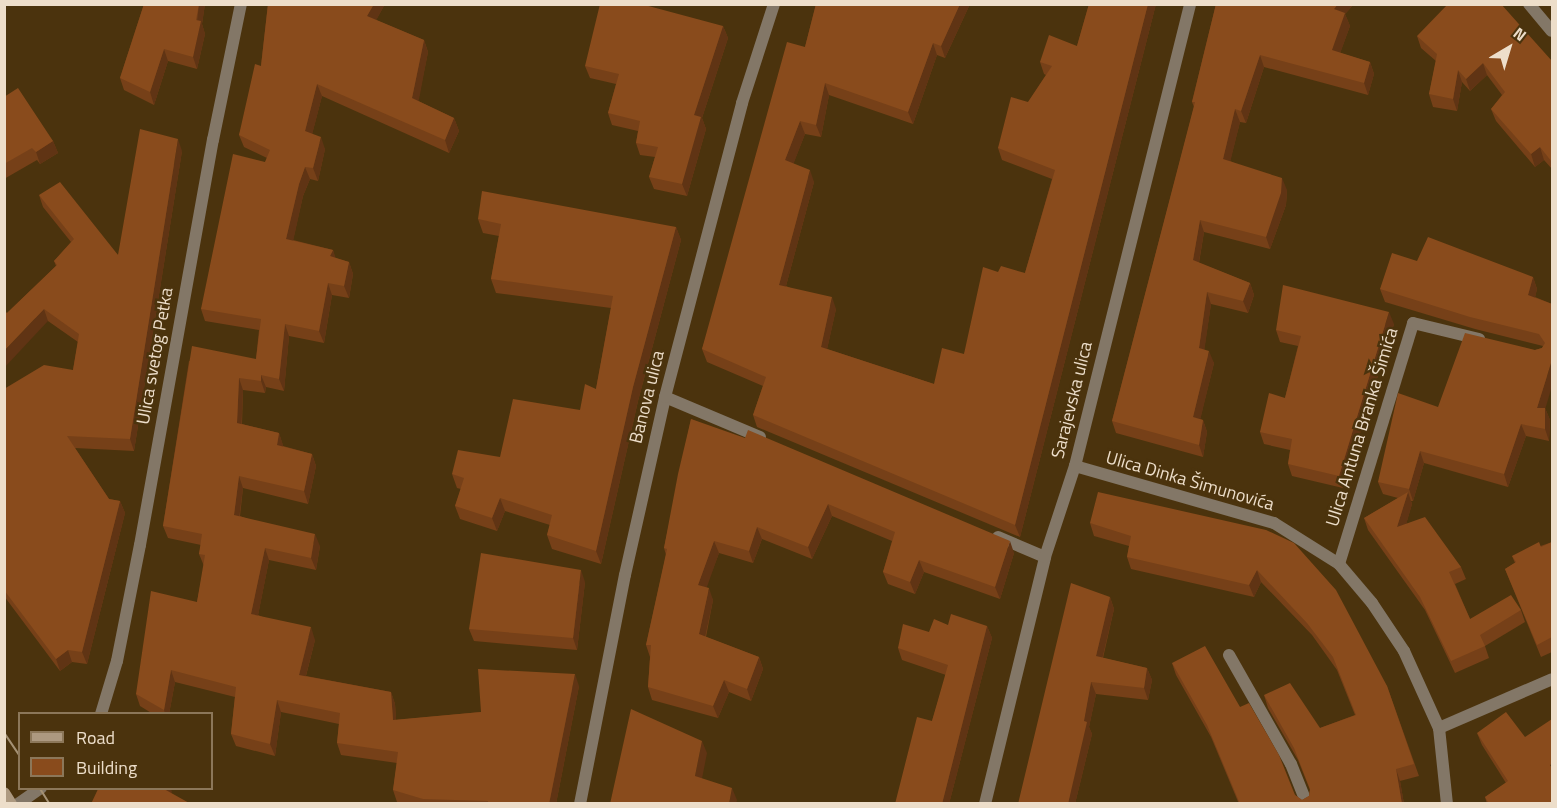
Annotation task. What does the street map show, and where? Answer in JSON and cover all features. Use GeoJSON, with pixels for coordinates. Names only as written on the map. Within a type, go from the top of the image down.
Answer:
{"type":"FeatureCollection","features":[{"type":"Feature","properties":{"kind":"main road"},"geometry":{"type":"LineString","coordinates":[[4,793],[11,804]]}},
{"type":"Feature","properties":{"kind":"street","name":"Ulica svetog Petka"},"geometry":{"type":"LineString","coordinates":[[102,712],[117,661],[140,545],[213,140],[241,4]]}},
{"type":"Feature","properties":{"kind":"street","name":"Banova ulica"},"geometry":{"type":"LineString","coordinates":[[580,804],[625,575],[665,397],[742,103],[774,4]]}},
{"type":"Feature","properties":{"kind":"street","name":"Sarajevska ulica"},"geometry":{"type":"LineString","coordinates":[[985,804],[1045,557],[1075,466],[1190,4]]}},
{"type":"Feature","properties":{"kind":"street"},"geometry":{"type":"LineString","coordinates":[[1529,4],[1552,31]]}},
{"type":"Feature","properties":{"kind":"street","name":"Ulica Antuna Branka Šimića"},"geometry":{"type":"LineString","coordinates":[[1339,564],[1413,323],[1495,343]]}},
{"type":"Feature","properties":{"kind":"street"},"geometry":{"type":"LineString","coordinates":[[665,397],[769,441]]}},
{"type":"Feature","properties":{"kind":"street","name":"Ulica Dinka Šimunovića"},"geometry":{"type":"LineString","coordinates":[[1075,466],[1274,523],[1339,564],[1372,603],[1404,651],[1439,728],[1447,804]]}},
{"type":"Feature","properties":{"kind":"street"},"geometry":{"type":"LineString","coordinates":[[984,531],[1045,557]]}},
{"type":"Feature","properties":{"kind":"street"},"geometry":{"type":"LineString","coordinates":[[1229,655],[1291,764],[1307,804]]}},
{"type":"Feature","properties":{"kind":"street"},"geometry":{"type":"LineString","coordinates":[[1439,728],[1552,679]]}},
{"type":"Feature","properties":{"kind":"street"},"geometry":{"type":"LineString","coordinates":[[18,804],[39,790]]}},
{"type":"Feature","properties":{"kind":"building"},"geometry":{"type":"Polygon","coordinates":[[[144,4],[199,4],[196,20],[201,21],[193,57],[164,49],[150,92],[120,78],[144,4]]]}},
{"type":"Feature","properties":{"kind":"building"},"geometry":{"type":"Polygon","coordinates":[[[268,4],[374,4],[367,16],[424,40],[412,98],[454,118],[445,140],[317,84],[305,131],[321,137],[313,168],[305,167],[299,184],[286,239],[333,250],[330,256],[349,262],[344,286],[328,283],[319,331],[285,324],[279,379],[261,375],[261,381],[239,378],[237,423],[279,433],[277,445],[312,454],[304,491],[239,476],[234,515],[315,534],[311,558],[265,548],[251,614],[311,627],[299,675],[391,692],[393,720],[481,712],[478,669],[575,674],[549,804],[488,804],[488,801],[423,799],[393,790],[398,752],[337,743],[340,713],[277,700],[270,744],[231,734],[236,687],[171,670],[164,710],[136,694],[151,591],[197,602],[205,555],[199,554],[202,534],[163,526],[192,346],[256,359],[261,319],[201,309],[233,154],[265,162],[270,150],[239,135],[255,64],[261,66],[268,4]]]}},
{"type":"Feature","properties":{"kind":"building"},"geometry":{"type":"Polygon","coordinates":[[[600,4],[641,4],[723,26],[694,115],[701,117],[682,184],[649,177],[658,147],[636,143],[640,121],[608,113],[619,74],[585,66],[600,4]]]}},
{"type":"Feature","properties":{"kind":"building"},"geometry":{"type":"Polygon","coordinates":[[[816,4],[960,4],[941,46],[933,43],[908,112],[825,83],[816,125],[800,121],[785,160],[810,170],[779,285],[832,297],[821,347],[934,384],[942,348],[964,354],[983,267],[998,272],[1001,266],[1025,273],[1055,170],[998,148],[1011,97],[1028,102],[1052,66],[1040,62],[1049,35],[1077,46],[1089,4],[1148,4],[1015,525],[753,415],[766,377],[702,349],[787,42],[805,47],[816,4]]]}},
{"type":"Feature","properties":{"kind":"building"},"geometry":{"type":"Polygon","coordinates":[[[1216,4],[1338,4],[1334,9],[1345,13],[1332,50],[1370,62],[1364,83],[1260,55],[1241,111],[1235,109],[1223,159],[1282,178],[1281,193],[1266,237],[1200,220],[1193,260],[1250,283],[1243,301],[1207,292],[1199,348],[1209,351],[1193,417],[1203,420],[1199,445],[1112,421],[1195,102],[1192,102],[1216,4]]]}},
{"type":"Feature","properties":{"kind":"building"},"geometry":{"type":"Polygon","coordinates":[[[1448,4],[1501,4],[1552,61],[1552,162],[1540,147],[1531,154],[1491,109],[1505,92],[1483,63],[1466,79],[1458,70],[1453,99],[1429,94],[1437,54],[1417,36],[1448,4]]]}},
{"type":"Feature","properties":{"kind":"building"},"geometry":{"type":"Polygon","coordinates":[[[18,88],[53,141],[36,152],[32,148],[4,164],[4,97],[18,88]]]}},
{"type":"Feature","properties":{"kind":"building"},"geometry":{"type":"Polygon","coordinates":[[[140,129],[178,139],[130,439],[67,436],[109,499],[120,501],[82,652],[68,650],[56,659],[4,590],[4,389],[44,365],[73,370],[79,334],[44,309],[4,351],[4,310],[7,313],[57,265],[54,261],[74,239],[39,195],[60,182],[118,255],[140,129]]]}},
{"type":"Feature","properties":{"kind":"building"},"geometry":{"type":"Polygon","coordinates":[[[482,191],[676,227],[633,387],[596,551],[547,535],[552,515],[500,498],[492,518],[455,506],[464,478],[452,474],[458,450],[500,457],[513,399],[580,410],[585,384],[596,389],[613,296],[491,279],[501,224],[478,219],[482,191]]]}},
{"type":"Feature","properties":{"kind":"building"},"geometry":{"type":"Polygon","coordinates":[[[1428,237],[1533,277],[1528,295],[1552,304],[1552,360],[1537,408],[1545,408],[1545,429],[1521,424],[1504,474],[1420,451],[1409,489],[1378,482],[1398,393],[1438,407],[1465,333],[1535,350],[1542,348],[1545,343],[1539,334],[1470,317],[1380,289],[1392,253],[1417,261],[1428,237]]]}},
{"type":"Feature","properties":{"kind":"building"},"geometry":{"type":"Polygon","coordinates":[[[1283,285],[1389,312],[1339,476],[1288,464],[1292,439],[1260,432],[1269,393],[1285,398],[1301,336],[1276,330],[1283,285]]]}},
{"type":"Feature","properties":{"kind":"building"},"geometry":{"type":"Polygon","coordinates":[[[691,419],[745,438],[748,430],[1010,541],[995,587],[919,560],[910,582],[883,572],[895,532],[828,504],[808,547],[757,527],[749,551],[714,541],[698,585],[709,588],[699,634],[759,657],[747,689],[724,680],[713,706],[648,687],[651,645],[646,645],[667,549],[664,548],[678,474],[691,419]]]}},
{"type":"Feature","properties":{"kind":"building"},"geometry":{"type":"Polygon","coordinates":[[[1098,492],[1266,530],[1294,543],[1336,590],[1387,686],[1414,764],[1396,769],[1402,804],[1240,804],[1207,725],[1172,663],[1205,646],[1240,707],[1249,703],[1279,755],[1295,795],[1302,800],[1309,796],[1310,789],[1294,748],[1264,695],[1290,683],[1320,728],[1356,715],[1333,657],[1307,623],[1257,570],[1249,585],[1127,557],[1131,536],[1090,523],[1098,492]]]}},
{"type":"Feature","properties":{"kind":"building"},"geometry":{"type":"Polygon","coordinates":[[[1408,492],[1397,527],[1425,517],[1461,567],[1449,572],[1470,619],[1511,595],[1521,610],[1480,635],[1485,646],[1451,661],[1420,597],[1364,518],[1408,492]]]}},
{"type":"Feature","properties":{"kind":"building"},"geometry":{"type":"Polygon","coordinates":[[[1539,542],[1541,547],[1552,542],[1552,637],[1537,645],[1505,569],[1516,562],[1512,556],[1539,542]]]}},
{"type":"Feature","properties":{"kind":"building"},"geometry":{"type":"Polygon","coordinates":[[[481,553],[581,570],[573,638],[469,629],[481,553]]]}},
{"type":"Feature","properties":{"kind":"building"},"geometry":{"type":"Polygon","coordinates":[[[1071,583],[1110,597],[1096,656],[1147,668],[1144,688],[1091,682],[1084,721],[1087,722],[1068,804],[1018,804],[1071,583]]]}},
{"type":"Feature","properties":{"kind":"building"},"geometry":{"type":"Polygon","coordinates":[[[951,614],[987,626],[942,804],[895,804],[917,717],[932,721],[948,665],[898,648],[903,624],[929,632],[934,619],[948,625],[951,614]]]}},
{"type":"Feature","properties":{"kind":"building"},"geometry":{"type":"Polygon","coordinates":[[[631,709],[702,741],[695,776],[732,788],[729,804],[610,804],[631,709]]]}},
{"type":"Feature","properties":{"kind":"building"},"geometry":{"type":"Polygon","coordinates":[[[1506,712],[1525,737],[1552,719],[1552,764],[1550,765],[1552,768],[1552,804],[1489,804],[1485,797],[1508,781],[1477,733],[1506,712]]]}},
{"type":"Feature","properties":{"kind":"building"},"geometry":{"type":"Polygon","coordinates":[[[98,790],[166,790],[191,804],[91,804],[98,790]]]}},
{"type":"Feature","properties":{"kind":"tram line"},"geometry":{"type":"LineString","coordinates":[[4,732],[18,753]]}},
{"type":"Feature","properties":{"kind":"tram line"},"geometry":{"type":"LineString","coordinates":[[41,790],[50,804]]}}]}
